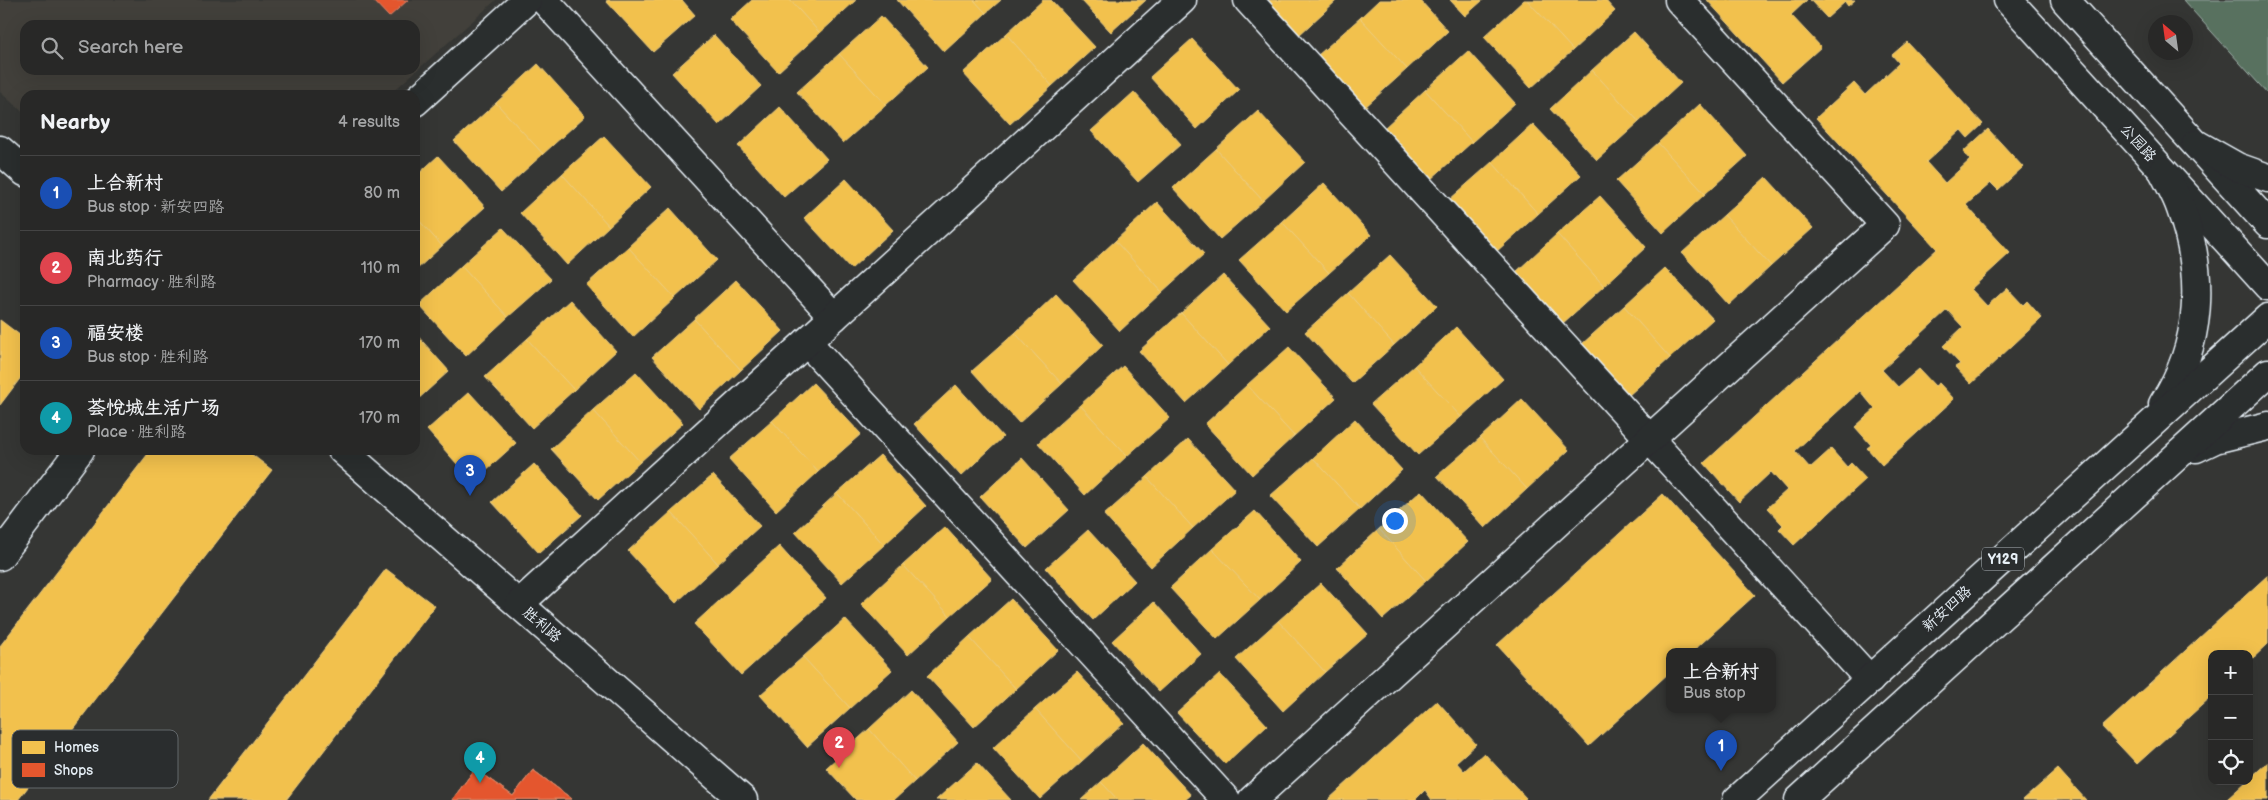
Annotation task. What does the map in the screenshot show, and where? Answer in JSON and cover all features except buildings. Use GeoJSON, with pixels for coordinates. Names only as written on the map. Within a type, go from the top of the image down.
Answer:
{"type":"FeatureCollection","features":[{"type":"Feature","properties":{"kind":"street"},"geometry":{"type":"LineString","coordinates":[[420,97],[527,0]]}},
{"type":"Feature","properties":{"kind":"street"},"geometry":{"type":"LineString","coordinates":[[544,0],[834,317]]}},
{"type":"Feature","properties":{"kind":"street"},"geometry":{"type":"LineString","coordinates":[[519,604],[1182,0]]}},
{"type":"Feature","properties":{"kind":"street"},"geometry":{"type":"LineString","coordinates":[[1248,0],[1870,680]]}},
{"type":"Feature","properties":{"kind":"street"},"geometry":{"type":"LineString","coordinates":[[1252,800],[1884,225],[1679,0]]}},
{"type":"Feature","properties":{"kind":"street","name":"公园路"},"geometry":{"type":"LineString","coordinates":[[2008,0],[2268,286]]}},
{"type":"Feature","properties":{"kind":"street"},"geometry":{"type":"LineString","coordinates":[[2065,0],[2268,224]]}},
{"type":"Feature","properties":{"kind":"street"},"geometry":{"type":"LineString","coordinates":[[2196,144],[2237,167],[2268,178]]}},
{"type":"Feature","properties":{"kind":"street"},"geometry":{"type":"LineString","coordinates":[[0,150],[20,168]]}},
{"type":"Feature","properties":{"kind":"street"},"geometry":{"type":"LineString","coordinates":[[2147,428],[2176,380],[2190,345],[2198,302],[2193,254],[2181,209],[2163,171]]}},
{"type":"Feature","properties":{"kind":"street","name":"新安四路"},"geometry":{"type":"LineString","coordinates":[[1737,800],[2268,318]]}},
{"type":"Feature","properties":{"kind":"street"},"geometry":{"type":"LineString","coordinates":[[807,342],[1226,800]]}},
{"type":"Feature","properties":{"kind":"street","name":"Y129"},"geometry":{"type":"LineString","coordinates":[[1799,800],[2268,373]]}},
{"type":"Feature","properties":{"kind":"street"},"geometry":{"type":"LineString","coordinates":[[2174,459],[2214,439],[2268,426]]}},
{"type":"Feature","properties":{"kind":"street"},"geometry":{"type":"LineString","coordinates":[[0,556],[76,455]]}},
{"type":"Feature","properties":{"kind":"street","name":"胜利路"},"geometry":{"type":"LineString","coordinates":[[348,455],[742,800]]}},
{"type":"Feature","properties":{"kind":"shaded area"},"geometry":{"type":"Polygon","coordinates":[[[0,0],[496,0],[420,67],[420,20],[20,20],[20,75],[412,75],[395,90],[20,90],[20,110],[0,92],[0,0]]]}},
{"type":"Feature","properties":{"kind":"green space"},"geometry":{"type":"Polygon","coordinates":[[[2183,0],[2268,0],[2268,94],[2183,0]]]}},
{"type":"Feature","properties":{"kind":"place","name":"福安楼"},"geometry":{"type":"Point","coordinates":[470,496]}},
{"type":"Feature","properties":{"kind":"place","name":"南北药行"},"geometry":{"type":"Point","coordinates":[839,768]}},
{"type":"Feature","properties":{"kind":"place","name":"上合新村"},"geometry":{"type":"Point","coordinates":[1721,771]}},
{"type":"Feature","properties":{"kind":"place","name":"荟悦城生活广场"},"geometry":{"type":"Point","coordinates":[480,783]}}]}
